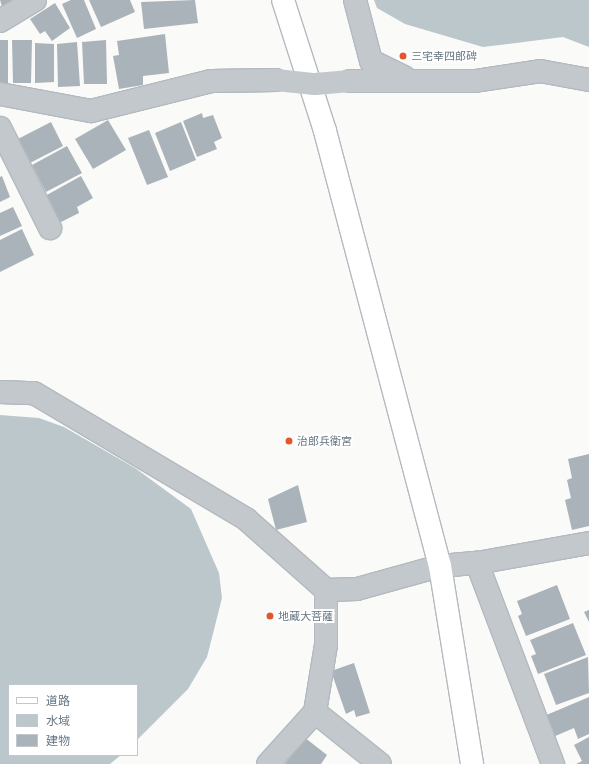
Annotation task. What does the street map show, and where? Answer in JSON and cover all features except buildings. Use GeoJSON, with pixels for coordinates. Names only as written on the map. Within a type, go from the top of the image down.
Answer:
{"type":"FeatureCollection","features":[{"type":"Feature","properties":{"kind":"street"},"geometry":{"type":"LineString","coordinates":[[0,21],[36,0]]}},
{"type":"Feature","properties":{"kind":"street"},"geometry":{"type":"LineString","coordinates":[[283,0],[325,131],[440,566],[472,764]]}},
{"type":"Feature","properties":{"kind":"street"},"geometry":{"type":"LineString","coordinates":[[355,0],[371,61],[409,79]]}},
{"type":"Feature","properties":{"kind":"street"},"geometry":{"type":"LineString","coordinates":[[0,94],[90,111],[211,81],[276,80],[315,84],[409,79],[475,81],[540,71],[589,80]]}},
{"type":"Feature","properties":{"kind":"street"},"geometry":{"type":"LineString","coordinates":[[0,128],[50,228]]}},
{"type":"Feature","properties":{"kind":"street"},"geometry":{"type":"LineString","coordinates":[[0,392],[34,393],[246,519],[326,590],[357,589],[440,566],[477,563],[589,543]]}},
{"type":"Feature","properties":{"kind":"street"},"geometry":{"type":"LineString","coordinates":[[477,563],[553,764]]}},
{"type":"Feature","properties":{"kind":"street"},"geometry":{"type":"LineString","coordinates":[[268,764],[315,712],[326,645],[326,590]]}},
{"type":"Feature","properties":{"kind":"street"},"geometry":{"type":"LineString","coordinates":[[315,712],[380,764]]}},
{"type":"Feature","properties":{"kind":"water"},"geometry":{"type":"Polygon","coordinates":[[[374,0],[589,0],[589,47],[563,37],[483,47],[405,24],[377,8],[374,0]]]}},
{"type":"Feature","properties":{"kind":"water"},"geometry":{"type":"Polygon","coordinates":[[[0,415],[39,418],[64,427],[135,468],[191,509],[219,573],[222,598],[207,657],[188,689],[138,739],[138,684],[8,684],[8,756],[120,756],[110,764],[0,764],[0,415]]]}},
{"type":"Feature","properties":{"kind":"place","name":"三宅幸四郎碑"},"geometry":{"type":"Point","coordinates":[403,56]}},
{"type":"Feature","properties":{"kind":"place","name":"治郎兵衛宮"},"geometry":{"type":"Point","coordinates":[289,441]}},
{"type":"Feature","properties":{"kind":"place","name":"地蔵大菩薩"},"geometry":{"type":"Point","coordinates":[270,616]}}]}
